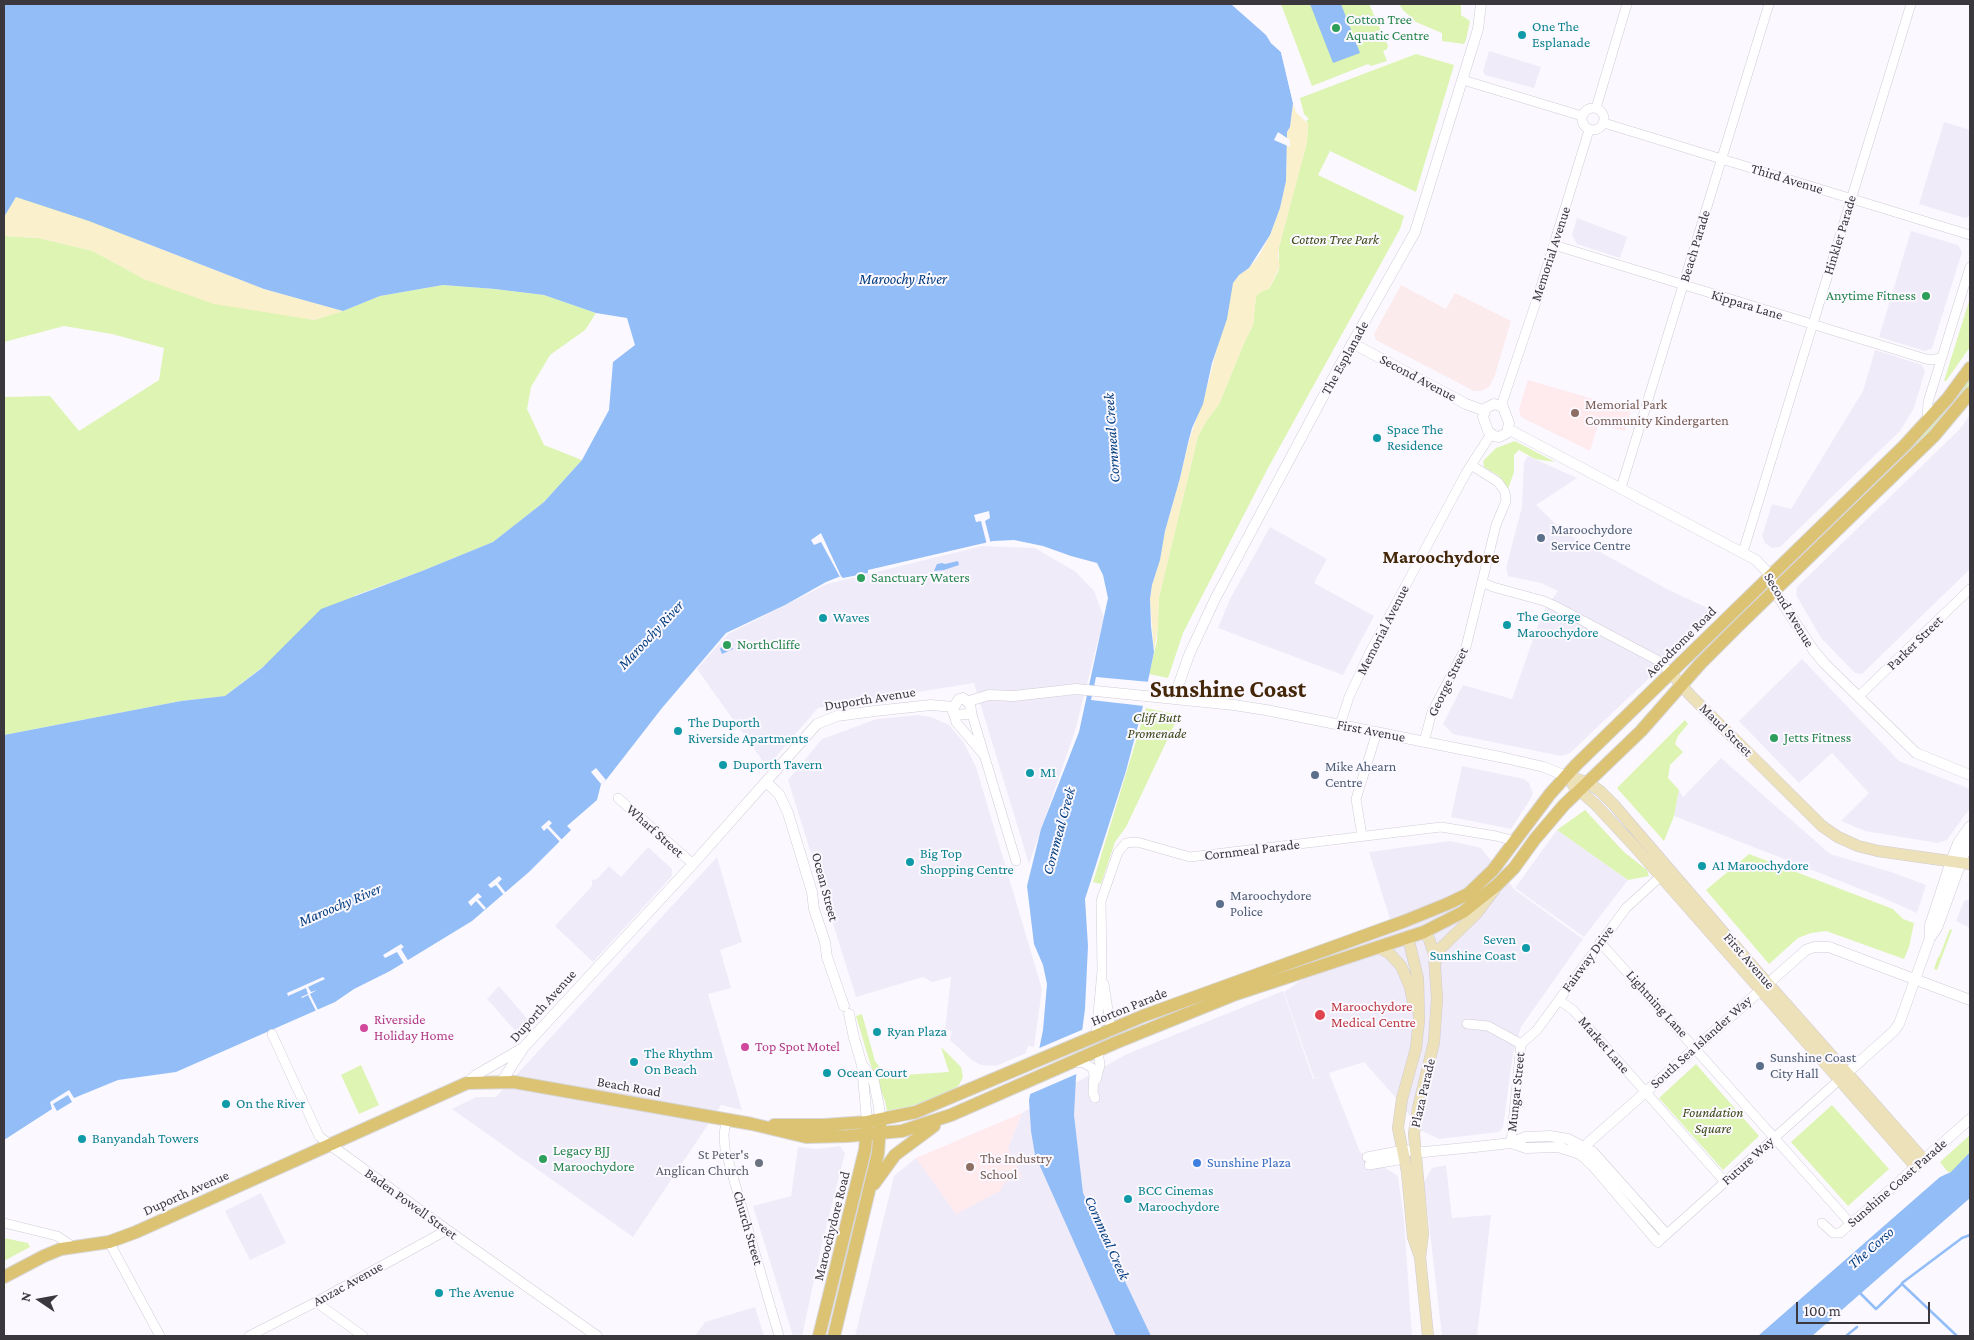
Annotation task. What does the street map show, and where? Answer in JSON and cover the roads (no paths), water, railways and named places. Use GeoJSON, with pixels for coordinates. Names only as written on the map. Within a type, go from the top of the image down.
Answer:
{"type":"FeatureCollection","features":[{"type":"Feature","properties":{"kind":"main road","name":"Aerodrome Road"},"geometry":{"type":"LineString","coordinates":[[1405,922],[1468,894],[1493,870],[1550,794],[1566,776],[1770,575],[1884,466],[1927,422],[1970,368]]}},
{"type":"Feature","properties":{"kind":"main road","name":"Aerodrome Road"},"geometry":{"type":"LineString","coordinates":[[1408,937],[1424,932],[1463,912],[1497,885],[1514,868],[1560,810],[1641,732],[1715,648],[1934,436],[1970,393]]}},
{"type":"Feature","properties":{"kind":"main road","name":"Maud Street"},"geometry":{"type":"LineString","coordinates":[[1671,673],[1822,826],[1838,838],[1878,851],[1960,862]]}},
{"type":"Feature","properties":{"kind":"main road","name":"First Avenue"},"geometry":{"type":"LineString","coordinates":[[1566,776],[1583,787],[1600,791],[1614,805],[1764,987]]}},
{"type":"Feature","properties":{"kind":"main road","name":"First Avenue"},"geometry":{"type":"LineString","coordinates":[[1583,787],[1595,804],[1660,877],[1764,987],[1920,1163]]}},
{"type":"Feature","properties":{"kind":"main road"},"geometry":{"type":"LineString","coordinates":[[1435,966],[1436,958],[1441,948],[1476,914],[1497,885]]}},
{"type":"Feature","properties":{"kind":"main road"},"geometry":{"type":"LineString","coordinates":[[1405,922],[1424,932]]}},
{"type":"Feature","properties":{"kind":"main road"},"geometry":{"type":"LineString","coordinates":[[1405,922],[1408,937]]}},
{"type":"Feature","properties":{"kind":"main road","name":"Horton Parade"},"geometry":{"type":"LineString","coordinates":[[873,1121],[916,1112],[1110,1030],[1242,979],[1405,922]]}},
{"type":"Feature","properties":{"kind":"main road","name":"Plaza Parade"},"geometry":{"type":"LineString","coordinates":[[1420,1257],[1423,1234],[1418,1152],[1414,1134],[1418,1108],[1434,1042],[1437,998],[1435,966],[1431,944],[1424,932]]}},
{"type":"Feature","properties":{"kind":"main road","name":"Horton Parade"},"geometry":{"type":"LineString","coordinates":[[874,1134],[911,1129],[951,1115],[1236,994],[1408,937]]}},
{"type":"Feature","properties":{"kind":"main road","name":"Plaza Parade"},"geometry":{"type":"LineString","coordinates":[[1408,937],[1419,987],[1418,1034],[1399,1121],[1399,1132],[1413,1236],[1420,1257],[1428,1336]]}},
{"type":"Feature","properties":{"kind":"main road"},"geometry":{"type":"LineString","coordinates":[[1377,947],[1394,956],[1405,974],[1413,999],[1418,1034]]}},
{"type":"Feature","properties":{"kind":"main road"},"geometry":{"type":"LineString","coordinates":[[1098,1052],[1107,1040],[1110,1030]]}},
{"type":"Feature","properties":{"kind":"main road"},"geometry":{"type":"LineString","coordinates":[[1096,1036],[1098,1052]]}},
{"type":"Feature","properties":{"kind":"main road"},"geometry":{"type":"LineString","coordinates":[[1083,1042],[1091,1045],[1098,1052]]}},
{"type":"Feature","properties":{"kind":"main road","name":"Duporth Avenue"},"geometry":{"type":"LineString","coordinates":[[4,1277],[44,1256],[72,1246],[109,1242],[136,1232],[467,1083],[502,1081]]}},
{"type":"Feature","properties":{"kind":"main road","name":"Beach Road"},"geometry":{"type":"LineString","coordinates":[[502,1081],[752,1124],[806,1137],[874,1134]]}},
{"type":"Feature","properties":{"kind":"main road"},"geometry":{"type":"LineString","coordinates":[[979,1086],[998,1095]]}},
{"type":"Feature","properties":{"kind":"main road"},"geometry":{"type":"LineString","coordinates":[[866,1205],[879,1176],[894,1155],[951,1115]]}},
{"type":"Feature","properties":{"kind":"main road","name":"Beach Road"},"geometry":{"type":"LineString","coordinates":[[752,1124],[815,1126],[873,1121]]}},
{"type":"Feature","properties":{"kind":"main road","name":"Maroochydore Road"},"geometry":{"type":"LineString","coordinates":[[834,1336],[878,1152],[873,1121]]}},
{"type":"Feature","properties":{"kind":"main road","name":"Maroochydore Road"},"geometry":{"type":"LineString","coordinates":[[819,1336],[865,1150],[874,1134]]}},
{"type":"Feature","properties":{"kind":"street","name":"The Esplanade"},"geometry":{"type":"LineString","coordinates":[[1174,698],[1189,655],[1215,599],[1352,343],[1416,232],[1478,30],[1481,4]]}},
{"type":"Feature","properties":{"kind":"street"},"geometry":{"type":"LineString","coordinates":[[1596,108],[1628,4]]}},
{"type":"Feature","properties":{"kind":"street","name":"Beach Parade"},"geometry":{"type":"LineString","coordinates":[[1621,488],[1769,4]]}},
{"type":"Feature","properties":{"kind":"street","name":"Hinkler Parade"},"geometry":{"type":"LineString","coordinates":[[1743,552],[1911,4]]}},
{"type":"Feature","properties":{"kind":"street"},"geometry":{"type":"LineString","coordinates":[[1463,80],[1582,116]]}},
{"type":"Feature","properties":{"kind":"street"},"geometry":{"type":"LineString","coordinates":[[1596,108],[1604,116],[1604,123],[1599,129],[1589,130],[1582,123],[1582,116],[1586,110],[1596,108]]}},
{"type":"Feature","properties":{"kind":"street","name":"Third Avenue"},"geometry":{"type":"LineString","coordinates":[[1604,123],[1970,235]]}},
{"type":"Feature","properties":{"kind":"street","name":"Memorial Avenue"},"geometry":{"type":"LineString","coordinates":[[1501,406],[1554,245],[1589,130]]}},
{"type":"Feature","properties":{"kind":"street","name":"Kippara Lane"},"geometry":{"type":"LineString","coordinates":[[1554,245],[1926,359],[1932,360],[1942,357]]}},
{"type":"Feature","properties":{"kind":"street"},"geometry":{"type":"LineString","coordinates":[[1927,422],[1928,402],[1970,267]]}},
{"type":"Feature","properties":{"kind":"street","name":"Second Avenue"},"geometry":{"type":"LineString","coordinates":[[1352,343],[1466,404],[1484,411]]}},
{"type":"Feature","properties":{"kind":"street"},"geometry":{"type":"LineString","coordinates":[[1494,404],[1501,406],[1508,418],[1506,433],[1499,437],[1491,434],[1484,422],[1484,411],[1494,404]]}},
{"type":"Feature","properties":{"kind":"street","name":"Second Avenue"},"geometry":{"type":"LineString","coordinates":[[1508,429],[1756,560],[1770,575],[1775,591],[1814,651],[1916,753],[1970,775]]}},
{"type":"Feature","properties":{"kind":"street","name":"Memorial Avenue"},"geometry":{"type":"LineString","coordinates":[[1340,725],[1363,666],[1470,465],[1491,434]]}},
{"type":"Feature","properties":{"kind":"street","name":"George Street"},"geometry":{"type":"LineString","coordinates":[[1424,742],[1432,712],[1466,647],[1496,525],[1505,505],[1506,496],[1498,482],[1470,465]]}},
{"type":"Feature","properties":{"kind":"street","name":"Maud Street"},"geometry":{"type":"LineString","coordinates":[[1482,582],[1555,606],[1657,660],[1671,673]]}},
{"type":"Feature","properties":{"kind":"street","name":"Parker Street"},"geometry":{"type":"LineString","coordinates":[[1859,696],[1970,589]]}},
{"type":"Feature","properties":{"kind":"street"},"geometry":{"type":"LineString","coordinates":[[953,710],[959,716],[967,714],[970,706],[992,694],[1012,696],[1066,690],[1093,690],[1174,698]]}},
{"type":"Feature","properties":{"kind":"street"},"geometry":{"type":"LineString","coordinates":[[983,754],[956,722],[953,710],[960,698],[963,698],[970,706],[973,720],[982,741],[983,754],[1016,861]]}},
{"type":"Feature","properties":{"kind":"street","name":"First Avenue"},"geometry":{"type":"LineString","coordinates":[[1174,698],[1266,710],[1377,732],[1537,765],[1566,776]]}},
{"type":"Feature","properties":{"kind":"street","name":"Duporth Avenue"},"geometry":{"type":"LineString","coordinates":[[502,1081],[524,1047],[822,721],[837,716],[922,706],[953,710]]}},
{"type":"Feature","properties":{"kind":"street"},"geometry":{"type":"LineString","coordinates":[[1362,836],[1356,799],[1377,732]]}},
{"type":"Feature","properties":{"kind":"street","name":"Ocean Street"},"geometry":{"type":"LineString","coordinates":[[766,782],[779,794],[788,813],[812,892],[814,909],[825,942],[827,957],[846,1010],[862,1065],[873,1121]]}},
{"type":"Feature","properties":{"kind":"street","name":"Wharf Street"},"geometry":{"type":"LineString","coordinates":[[618,798],[693,864]]}},
{"type":"Feature","properties":{"kind":"street"},"geometry":{"type":"LineString","coordinates":[[1960,862],[1958,843],[1970,826]]}},
{"type":"Feature","properties":{"kind":"street","name":"Cornmeal Parade"},"geometry":{"type":"LineString","coordinates":[[1096,1036],[1102,974],[1101,901],[1118,852],[1124,844],[1137,842],[1190,857],[1441,827],[1496,836],[1515,842]]}},
{"type":"Feature","properties":{"kind":"street"},"geometry":{"type":"LineString","coordinates":[[1960,862],[1970,838]]}},
{"type":"Feature","properties":{"kind":"street","name":"Future Way"},"geometry":{"type":"LineString","coordinates":[[1658,1242],[1894,1031],[1930,938],[1937,928],[1960,862]]}},
{"type":"Feature","properties":{"kind":"street","name":"Fairway Drive"},"geometry":{"type":"LineString","coordinates":[[1521,1044],[1537,1030],[1626,908],[1660,877]]}},
{"type":"Feature","properties":{"kind":"street","name":"Lightning Lane"},"geometry":{"type":"LineString","coordinates":[[1600,942],[1851,1224]]}},
{"type":"Feature","properties":{"kind":"street","name":"South Sea Islander Way"},"geometry":{"type":"LineString","coordinates":[[1582,1150],[1695,1047],[1806,950],[1829,946],[1970,1000]]}},
{"type":"Feature","properties":{"kind":"street","name":"Cornmeal Parade"},"geometry":{"type":"LineString","coordinates":[[1102,974],[1110,1030]]}},
{"type":"Feature","properties":{"kind":"street","name":"Market Lane"},"geometry":{"type":"LineString","coordinates":[[1559,1000],[1573,1010],[1725,1182]]}},
{"type":"Feature","properties":{"kind":"street"},"geometry":{"type":"LineString","coordinates":[[1467,1024],[1488,1026],[1521,1044]]}},
{"type":"Feature","properties":{"kind":"street","name":"Baden Powell Street"},"geometry":{"type":"LineString","coordinates":[[272,1034],[319,1136],[596,1336]]}},
{"type":"Feature","properties":{"kind":"street","name":"Mungar Street"},"geometry":{"type":"LineString","coordinates":[[1368,1160],[1418,1152],[1511,1143],[1521,1044]]}},
{"type":"Feature","properties":{"kind":"street"},"geometry":{"type":"LineString","coordinates":[[467,1083],[476,1075],[524,1047]]}},
{"type":"Feature","properties":{"kind":"street"},"geometry":{"type":"LineString","coordinates":[[1095,1098],[1093,1094],[1094,1087],[1100,1067],[1098,1052]]}},
{"type":"Feature","properties":{"kind":"street"},"geometry":{"type":"LineString","coordinates":[[1078,1062],[1088,1064],[1092,1069],[1094,1087]]}},
{"type":"Feature","properties":{"kind":"street","name":"Sunshine Coast Parade"},"geometry":{"type":"LineString","coordinates":[[1822,1223],[1833,1233],[1840,1233],[1970,1119]]}},
{"type":"Feature","properties":{"kind":"street","name":"Church Street"},"geometry":{"type":"LineString","coordinates":[[726,1120],[725,1149],[779,1336]]}},
{"type":"Feature","properties":{"kind":"street"},"geometry":{"type":"LineString","coordinates":[[1511,1143],[1526,1148],[1558,1147],[1593,1152],[1666,1234]]}},
{"type":"Feature","properties":{"kind":"street"},"geometry":{"type":"LineString","coordinates":[[1582,1150],[1658,1242]]}},
{"type":"Feature","properties":{"kind":"street"},"geometry":{"type":"LineString","coordinates":[[4,1223],[56,1236],[72,1246]]}},
{"type":"Feature","properties":{"kind":"street","name":"Anzac Avenue"},"geometry":{"type":"LineString","coordinates":[[250,1336],[447,1230]]}},
{"type":"Feature","properties":{"kind":"street"},"geometry":{"type":"LineString","coordinates":[[109,1242],[160,1336]]}},
{"type":"Feature","properties":{"kind":"street"},"geometry":{"type":"LineString","coordinates":[[316,1302],[363,1336]]}},
{"type":"Feature","properties":{"kind":"water","name":"Maroochy River"},"geometry":{"type":"Polygon","coordinates":[[[4,4],[1231,4],[1266,35],[1271,43],[1281,52],[1293,103],[1290,127],[1287,132],[1286,181],[1280,208],[1270,235],[1249,268],[1239,275],[1233,283],[1227,319],[1212,363],[1203,404],[1192,428],[1165,531],[1160,560],[1152,585],[1150,599],[1154,652],[1142,710],[1126,771],[1085,899],[1088,946],[1085,1009],[1076,1077],[1074,1115],[1083,1193],[1151,1336],[1116,1336],[1035,1155],[1029,1100],[1043,1030],[1047,984],[1043,965],[1034,944],[1027,886],[1041,829],[1079,732],[1108,598],[1103,575],[1097,563],[1043,546],[1014,540],[993,541],[868,570],[868,573],[843,578],[841,576],[726,633],[601,784],[597,800],[567,826],[571,830],[529,872],[472,921],[390,971],[354,989],[335,1002],[176,1072],[118,1080],[74,1098],[69,1090],[50,1102],[52,1109],[4,1140],[4,735],[181,701],[225,696],[262,668],[321,609],[493,542],[544,502],[582,460],[609,410],[613,362],[635,345],[627,318],[596,313],[544,295],[443,285],[380,296],[343,311],[264,289],[89,221],[16,197],[4,217],[4,4]]]}},
{"type":"Feature","properties":{"kind":"water"},"geometry":{"type":"Polygon","coordinates":[[[1310,4],[1341,4],[1360,53],[1333,63],[1310,4]]]}},
{"type":"Feature","properties":{"kind":"water"},"geometry":{"type":"Polygon","coordinates":[[[958,561],[959,565],[934,571],[937,564],[958,561]]]}},
{"type":"Feature","properties":{"kind":"water","name":"NorthCliffe"},"geometry":{"type":"Polygon","coordinates":[[[726,641],[729,642],[733,649],[722,654],[720,649],[726,641]]]}},
{"type":"Feature","properties":{"kind":"water"},"geometry":{"type":"Polygon","coordinates":[[[68,1095],[72,1102],[57,1111],[53,1104],[68,1095]]]}},
{"type":"Feature","properties":{"kind":"water","name":"The Corso"},"geometry":{"type":"Polygon","coordinates":[[[1970,1152],[1970,1198],[1812,1336],[1758,1336],[1940,1177],[1951,1172],[1970,1152]]]}},
{"type":"Feature","properties":{"kind":"waterway"},"geometry":{"type":"LineString","coordinates":[[1902,1283],[1962,1238],[1970,1235]]}},
{"type":"Feature","properties":{"kind":"waterway"},"geometry":{"type":"LineString","coordinates":[[1859,1292],[1876,1309],[1902,1284],[1957,1336]]}},
{"type":"Feature","properties":{"kind":"waterway"},"geometry":{"type":"LineString","coordinates":[[1846,1336],[1857,1327]]}},
{"type":"Feature","properties":{"kind":"place","name":"Cotton Tree Aquatic Centre"},"geometry":{"type":"Point","coordinates":[1336,28]}},
{"type":"Feature","properties":{"kind":"place","name":"One The Esplanade"},"geometry":{"type":"Point","coordinates":[1522,35]}},
{"type":"Feature","properties":{"kind":"place","name":"Anytime Fitness"},"geometry":{"type":"Point","coordinates":[1926,296]}},
{"type":"Feature","properties":{"kind":"place","name":"Memorial Park Community Kindergarten"},"geometry":{"type":"Point","coordinates":[1575,413]}},
{"type":"Feature","properties":{"kind":"place","name":"Space The Residence"},"geometry":{"type":"Point","coordinates":[1377,438]}},
{"type":"Feature","properties":{"kind":"place","name":"Maroochydore Service Centre"},"geometry":{"type":"Point","coordinates":[1541,538]}},
{"type":"Feature","properties":{"kind":"place","name":"Sanctuary Waters"},"geometry":{"type":"Point","coordinates":[861,578]}},
{"type":"Feature","properties":{"kind":"place","name":"Waves"},"geometry":{"type":"Point","coordinates":[823,618]}},
{"type":"Feature","properties":{"kind":"place","name":"The George Maroochydore"},"geometry":{"type":"Point","coordinates":[1507,625]}},
{"type":"Feature","properties":{"kind":"place","name":"NorthCliffe"},"geometry":{"type":"Point","coordinates":[727,645]}},
{"type":"Feature","properties":{"kind":"place","name":"The Duporth Riverside Apartments"},"geometry":{"type":"Point","coordinates":[678,731]}},
{"type":"Feature","properties":{"kind":"place","name":"Jetts Fitness"},"geometry":{"type":"Point","coordinates":[1774,738]}},
{"type":"Feature","properties":{"kind":"place","name":"Duporth Tavern"},"geometry":{"type":"Point","coordinates":[723,765]}},
{"type":"Feature","properties":{"kind":"place","name":"M1"},"geometry":{"type":"Point","coordinates":[1030,773]}},
{"type":"Feature","properties":{"kind":"place","name":"Mike Ahearn Centre"},"geometry":{"type":"Point","coordinates":[1315,775]}},
{"type":"Feature","properties":{"kind":"place","name":"Big Top Shopping Centre"},"geometry":{"type":"Point","coordinates":[910,862]}},
{"type":"Feature","properties":{"kind":"place","name":"A1 Maroochydore"},"geometry":{"type":"Point","coordinates":[1702,866]}},
{"type":"Feature","properties":{"kind":"place","name":"Maroochydore Police"},"geometry":{"type":"Point","coordinates":[1220,904]}},
{"type":"Feature","properties":{"kind":"place","name":"Seven Sunshine Coast"},"geometry":{"type":"Point","coordinates":[1526,948]}},
{"type":"Feature","properties":{"kind":"place","name":"Maroochydore Medical Centre"},"geometry":{"type":"Point","coordinates":[1320,1015]}},
{"type":"Feature","properties":{"kind":"place","name":"Riverside Holiday Home"},"geometry":{"type":"Point","coordinates":[364,1028]}},
{"type":"Feature","properties":{"kind":"place","name":"Ryan Plaza"},"geometry":{"type":"Point","coordinates":[877,1032]}},
{"type":"Feature","properties":{"kind":"place","name":"Top Spot Motel"},"geometry":{"type":"Point","coordinates":[745,1047]}},
{"type":"Feature","properties":{"kind":"place","name":"The Rhythm On Beach"},"geometry":{"type":"Point","coordinates":[634,1062]}},
{"type":"Feature","properties":{"kind":"place","name":"Sunshine Coast City Hall"},"geometry":{"type":"Point","coordinates":[1760,1066]}},
{"type":"Feature","properties":{"kind":"place","name":"Ocean Court"},"geometry":{"type":"Point","coordinates":[827,1073]}},
{"type":"Feature","properties":{"kind":"place","name":"On the River"},"geometry":{"type":"Point","coordinates":[226,1104]}},
{"type":"Feature","properties":{"kind":"place","name":"Banyandah Towers"},"geometry":{"type":"Point","coordinates":[82,1139]}},
{"type":"Feature","properties":{"kind":"place","name":"Legacy BJJ Maroochydore"},"geometry":{"type":"Point","coordinates":[543,1159]}},
{"type":"Feature","properties":{"kind":"place","name":"St Peter's Anglican Church"},"geometry":{"type":"Point","coordinates":[759,1163]}},
{"type":"Feature","properties":{"kind":"place","name":"Sunshine Plaza"},"geometry":{"type":"Point","coordinates":[1197,1163]}},
{"type":"Feature","properties":{"kind":"place","name":"The Industry School"},"geometry":{"type":"Point","coordinates":[970,1167]}},
{"type":"Feature","properties":{"kind":"place","name":"BCC Cinemas Maroochydore"},"geometry":{"type":"Point","coordinates":[1128,1199]}},
{"type":"Feature","properties":{"kind":"place","name":"The Avenue"},"geometry":{"type":"Point","coordinates":[439,1293]}},
{"type":"Feature","properties":{"kind":"district","name":"Maroochydore"},"geometry":{"type":"Point","coordinates":[1441,557]}},
{"type":"Feature","properties":{"kind":"district","name":"Sunshine Coast"},"geometry":{"type":"Point","coordinates":[1228,690]}},
{"type":"Feature","properties":{"kind":"park label","name":"Cotton Tree Park"},"geometry":{"type":"Point","coordinates":[1335,240]}},
{"type":"Feature","properties":{"kind":"park label","name":"Cliff Butt Promenade"},"geometry":{"type":"Point","coordinates":[1157,726]}},
{"type":"Feature","properties":{"kind":"park label","name":"Foundation Square"},"geometry":{"type":"Point","coordinates":[1713,1122]}},
{"type":"Feature","properties":{"kind":"water label","name":"Cornmeal Creek"},"geometry":{"type":"Point","coordinates":[1112,438]}},
{"type":"Feature","properties":{"kind":"water label","name":"Cornmeal Creek"},"geometry":{"type":"Point","coordinates":[1059,831]}},
{"type":"Feature","properties":{"kind":"water label","name":"Cornmeal Creek"},"geometry":{"type":"Point","coordinates":[1107,1238]}}]}
